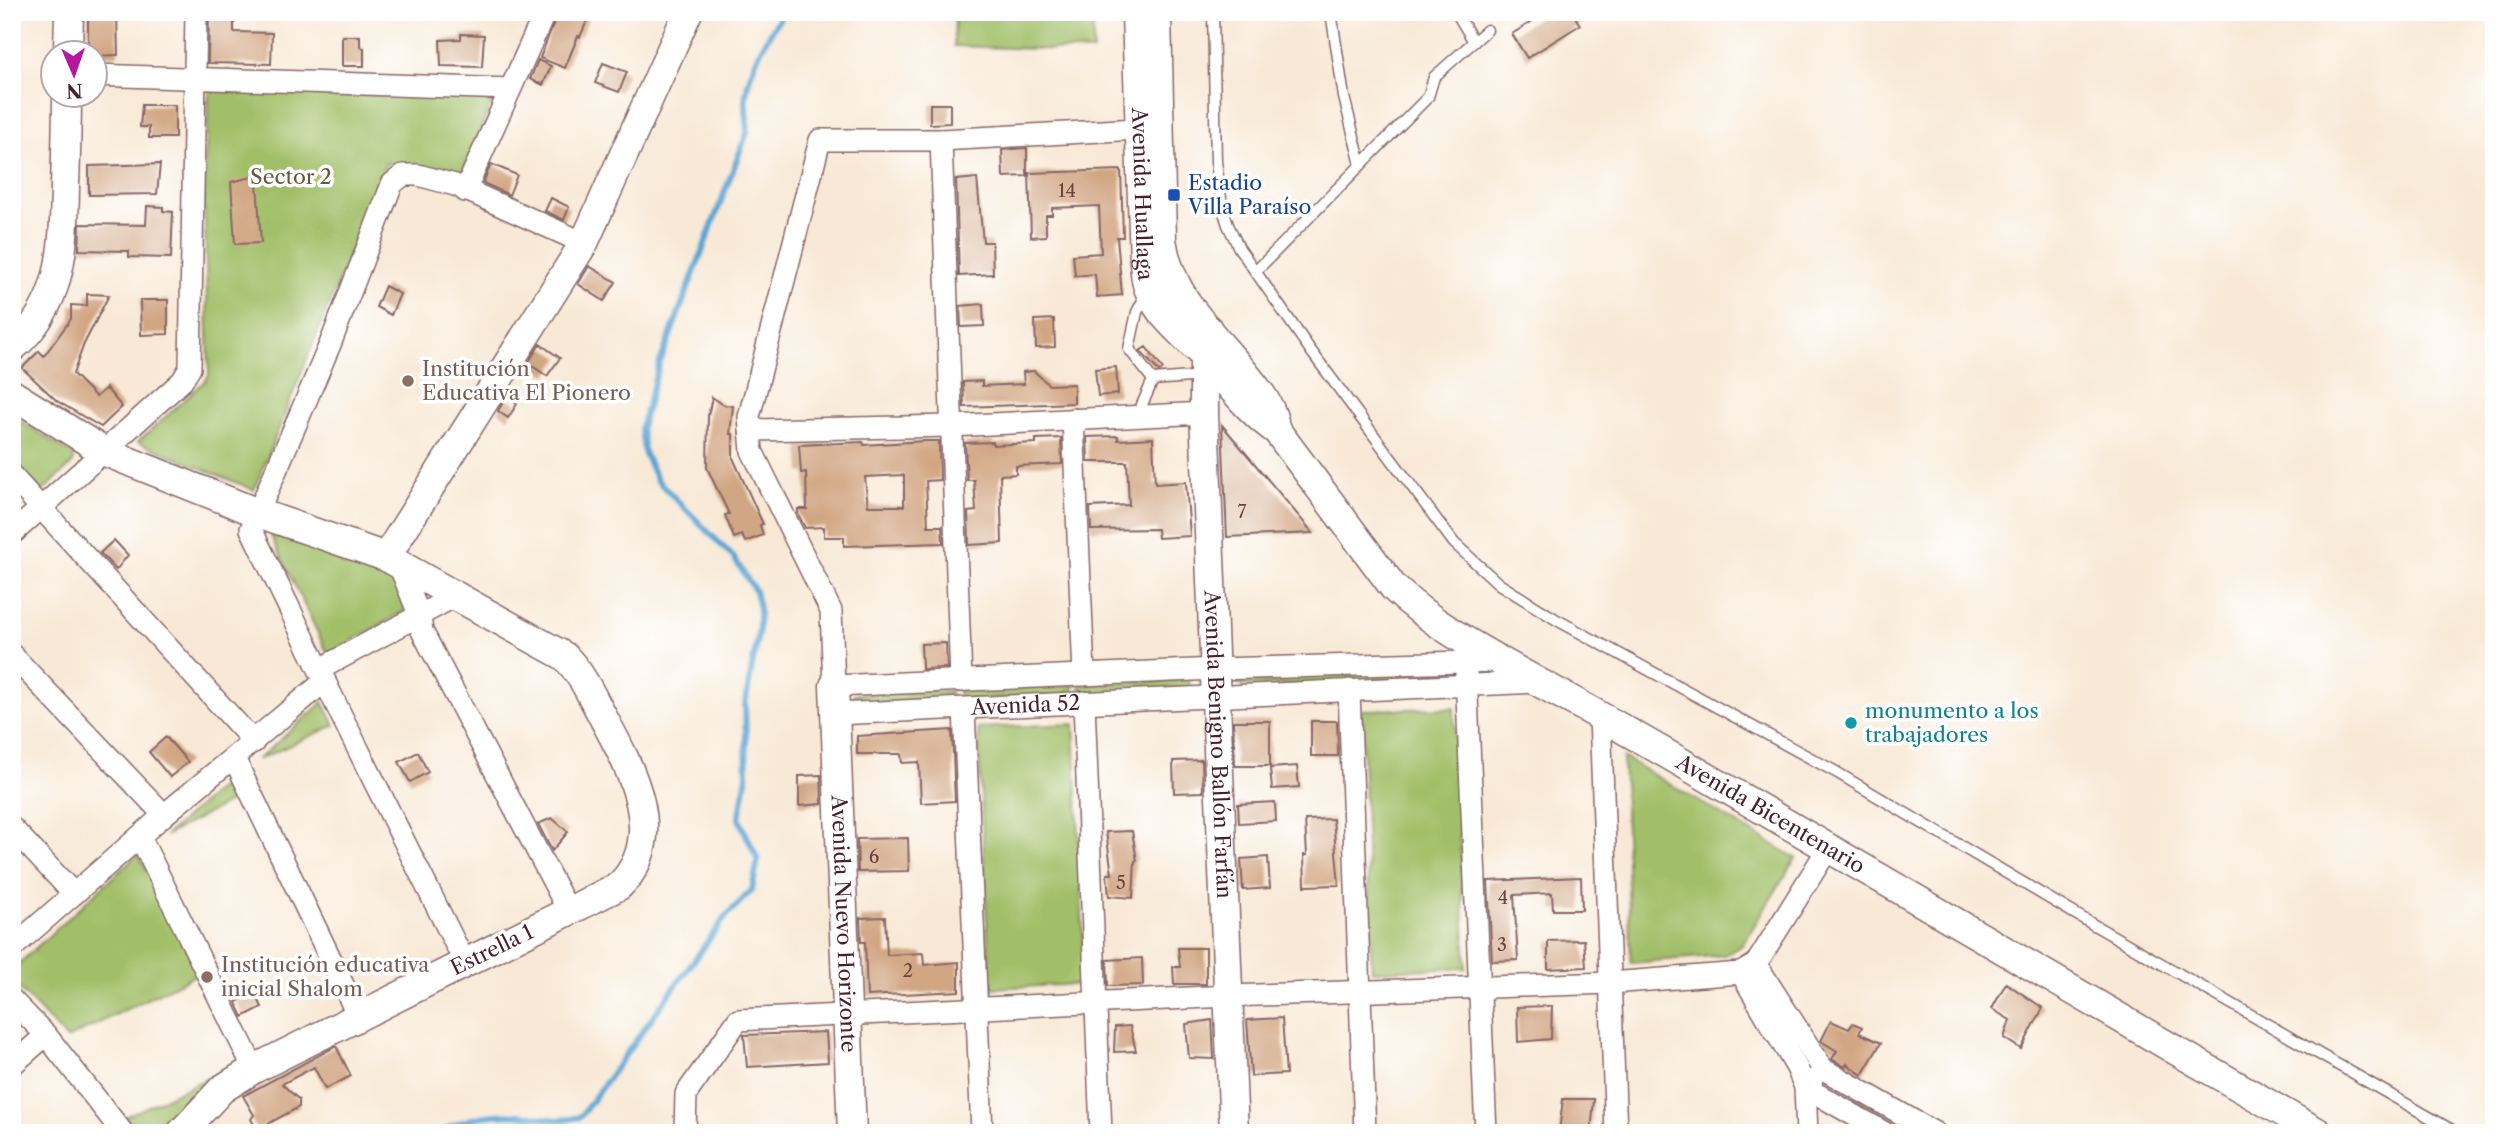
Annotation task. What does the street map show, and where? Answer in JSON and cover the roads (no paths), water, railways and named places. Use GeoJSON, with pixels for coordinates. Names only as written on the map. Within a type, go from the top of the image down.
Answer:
{"type":"FeatureCollection","features":[{"type":"Feature","properties":{"kind":"street"},"geometry":{"type":"LineString","coordinates":[[68,38],[69,12]]}},
{"type":"Feature","properties":{"kind":"street"},"geometry":{"type":"LineString","coordinates":[[12,534],[182,381],[190,368],[196,12]]}},
{"type":"Feature","properties":{"kind":"street"},"geometry":{"type":"LineString","coordinates":[[465,191],[545,12]]}},
{"type":"Feature","properties":{"kind":"street"},"geometry":{"type":"LineString","coordinates":[[392,560],[584,243],[688,12]]}},
{"type":"Feature","properties":{"kind":"street","name":"Avenida Huallaga"},"geometry":{"type":"LineString","coordinates":[[1136,12],[1165,260],[1205,354]]}},
{"type":"Feature","properties":{"kind":"street","name":"Avenida Huallaga"},"geometry":{"type":"LineString","coordinates":[[1157,12],[1144,263],[1149,290],[1172,324],[1205,354]]}},
{"type":"Feature","properties":{"kind":"street"},"geometry":{"type":"LineString","coordinates":[[108,76],[510,89]]}},
{"type":"Feature","properties":{"kind":"street"},"geometry":{"type":"LineString","coordinates":[[12,348],[30,334],[42,315],[59,269],[64,230],[67,108]]}},
{"type":"Feature","properties":{"kind":"street"},"geometry":{"type":"LineString","coordinates":[[1150,129],[940,140],[820,140],[749,417],[752,451],[831,611],[834,685],[1084,675],[1349,690],[1538,682]]}},
{"type":"Feature","properties":{"kind":"street"},"geometry":{"type":"LineString","coordinates":[[940,140],[961,681]]}},
{"type":"Feature","properties":{"kind":"street"},"geometry":{"type":"LineString","coordinates":[[466,963],[251,528],[331,342],[393,184],[403,175],[418,175],[455,185],[584,243]]}},
{"type":"Feature","properties":{"kind":"street","name":"Avenida Benigno Ballón Farfán"},"geometry":{"type":"LineString","coordinates":[[1205,354],[1204,413],[1234,1133]]}},
{"type":"Feature","properties":{"kind":"street","name":"Avenida Bicentenario"},"geometry":{"type":"LineString","coordinates":[[1205,354],[1271,407],[1277,431],[1394,587],[1465,650],[1499,661],[1600,716],[2319,1133]]}},
{"type":"Feature","properties":{"kind":"street"},"geometry":{"type":"LineString","coordinates":[[12,394],[103,451],[258,513],[392,560],[457,595]]}},
{"type":"Feature","properties":{"kind":"street"},"geometry":{"type":"LineString","coordinates":[[750,430],[951,426],[1204,413]]}},
{"type":"Feature","properties":{"kind":"street"},"geometry":{"type":"LineString","coordinates":[[1073,419],[1084,675]]}},
{"type":"Feature","properties":{"kind":"street"},"geometry":{"type":"LineString","coordinates":[[12,476],[254,742]]}},
{"type":"Feature","properties":{"kind":"street"},"geometry":{"type":"LineString","coordinates":[[392,560],[420,617],[422,631],[569,912]]}},
{"type":"Feature","properties":{"kind":"street"},"geometry":{"type":"LineString","coordinates":[[12,948],[139,836],[254,742],[323,675],[457,595]]}},
{"type":"Feature","properties":{"kind":"street","name":"Estrella 1"},"geometry":{"type":"LineString","coordinates":[[181,1133],[222,1089],[254,1069],[569,912],[619,886],[628,878],[642,838],[641,804],[629,766],[574,667],[564,656],[457,595]]}},
{"type":"Feature","properties":{"kind":"street"},"geometry":{"type":"LineString","coordinates":[[1465,650],[1486,1133]]}},
{"type":"Feature","properties":{"kind":"street","name":"Avenida 52"},"geometry":{"type":"LineString","coordinates":[[835,714],[1084,702],[1465,650]]}},
{"type":"Feature","properties":{"kind":"street"},"geometry":{"type":"LineString","coordinates":[[12,655],[164,815]]}},
{"type":"Feature","properties":{"kind":"street","name":"Avenida Nuevo Horizonte"},"geometry":{"type":"LineString","coordinates":[[834,685],[852,1133]]}},
{"type":"Feature","properties":{"kind":"street"},"geometry":{"type":"LineString","coordinates":[[1349,690],[1365,1133]]}},
{"type":"Feature","properties":{"kind":"street"},"geometry":{"type":"LineString","coordinates":[[1084,702],[1101,1133]]}},
{"type":"Feature","properties":{"kind":"street"},"geometry":{"type":"LineString","coordinates":[[964,709],[982,1133]]}},
{"type":"Feature","properties":{"kind":"street"},"geometry":{"type":"LineString","coordinates":[[1600,716],[1616,1133]]}},
{"type":"Feature","properties":{"kind":"street"},"geometry":{"type":"LineString","coordinates":[[234,758],[358,1016]]}},
{"type":"Feature","properties":{"kind":"street"},"geometry":{"type":"LineString","coordinates":[[12,828],[74,894]]}},
{"type":"Feature","properties":{"kind":"street"},"geometry":{"type":"LineString","coordinates":[[139,836],[254,1069]]}},
{"type":"Feature","properties":{"kind":"street"},"geometry":{"type":"LineString","coordinates":[[1749,968],[1829,847]]}},
{"type":"Feature","properties":{"kind":"street"},"geometry":{"type":"LineString","coordinates":[[685,1133],[686,1094],[738,1020],[1229,996],[1610,983],[1749,968]]}},
{"type":"Feature","properties":{"kind":"street"},"geometry":{"type":"LineString","coordinates":[[1749,968],[1823,1069],[1935,1133]]}},
{"type":"Feature","properties":{"kind":"street"},"geometry":{"type":"LineString","coordinates":[[1749,968],[1805,1087],[1807,1133]]}},
{"type":"Feature","properties":{"kind":"street"},"geometry":{"type":"LineString","coordinates":[[12,1000],[46,1035],[123,1133]]}},
{"type":"Feature","properties":{"kind":"street"},"geometry":{"type":"LineString","coordinates":[[12,1065],[46,1035]]}},
{"type":"Feature","properties":{"kind":"street"},"geometry":{"type":"LineString","coordinates":[[1805,1087],[1823,1069]]}},
{"type":"Feature","properties":{"kind":"street"},"geometry":{"type":"LineString","coordinates":[[1805,1087],[1885,1133]]}},
{"type":"Feature","properties":{"kind":"lane"},"geometry":{"type":"LineString","coordinates":[[1213,12],[1216,162],[1222,206],[1228,225],[1255,272],[1454,542],[1499,584],[1608,649],[1836,772],[2094,925],[2457,1133]]}},
{"type":"Feature","properties":{"kind":"lane"},"geometry":{"type":"LineString","coordinates":[[1331,12],[1344,97],[1361,165]]}},
{"type":"Feature","properties":{"kind":"lane"},"geometry":{"type":"LineString","coordinates":[[1456,12],[1474,43]]}},
{"type":"Feature","properties":{"kind":"lane"},"geometry":{"type":"LineString","coordinates":[[1255,272],[1428,97],[1434,77],[1488,30]]}},
{"type":"Feature","properties":{"kind":"lane"},"geometry":{"type":"LineString","coordinates":[[1149,290],[1137,312],[1129,349],[1153,380]]}},
{"type":"Feature","properties":{"kind":"lane"},"geometry":{"type":"LineString","coordinates":[[1138,416],[1153,380],[1205,354]]}},
{"type":"Feature","properties":{"kind":"waterway"},"geometry":{"type":"LineString","coordinates":[[440,1133],[462,1122],[484,1116],[519,1115],[561,1120],[580,1117],[727,915],[752,890],[758,860],[739,819],[747,776],[745,705],[759,629],[759,608],[755,591],[734,558],[657,480],[644,452],[641,428],[659,365],[747,133],[746,99],[751,73],[784,12]]}},
{"type":"Feature","properties":{"kind":"place","name":"Estadio Villa Paraíso"},"geometry":{"type":"Point","coordinates":[1174,195]}},
{"type":"Feature","properties":{"kind":"place","name":"Institución Educativa El Pionero"},"geometry":{"type":"Point","coordinates":[408,381]}},
{"type":"Feature","properties":{"kind":"place","name":"monumento a los trabajadores"},"geometry":{"type":"Point","coordinates":[1851,723]}},
{"type":"Feature","properties":{"kind":"place","name":"Institución educativa inicial Shalom"},"geometry":{"type":"Point","coordinates":[207,977]}},
{"type":"Feature","properties":{"kind":"park label","name":"Sector 2"},"geometry":{"type":"Point","coordinates":[291,177]}}]}
